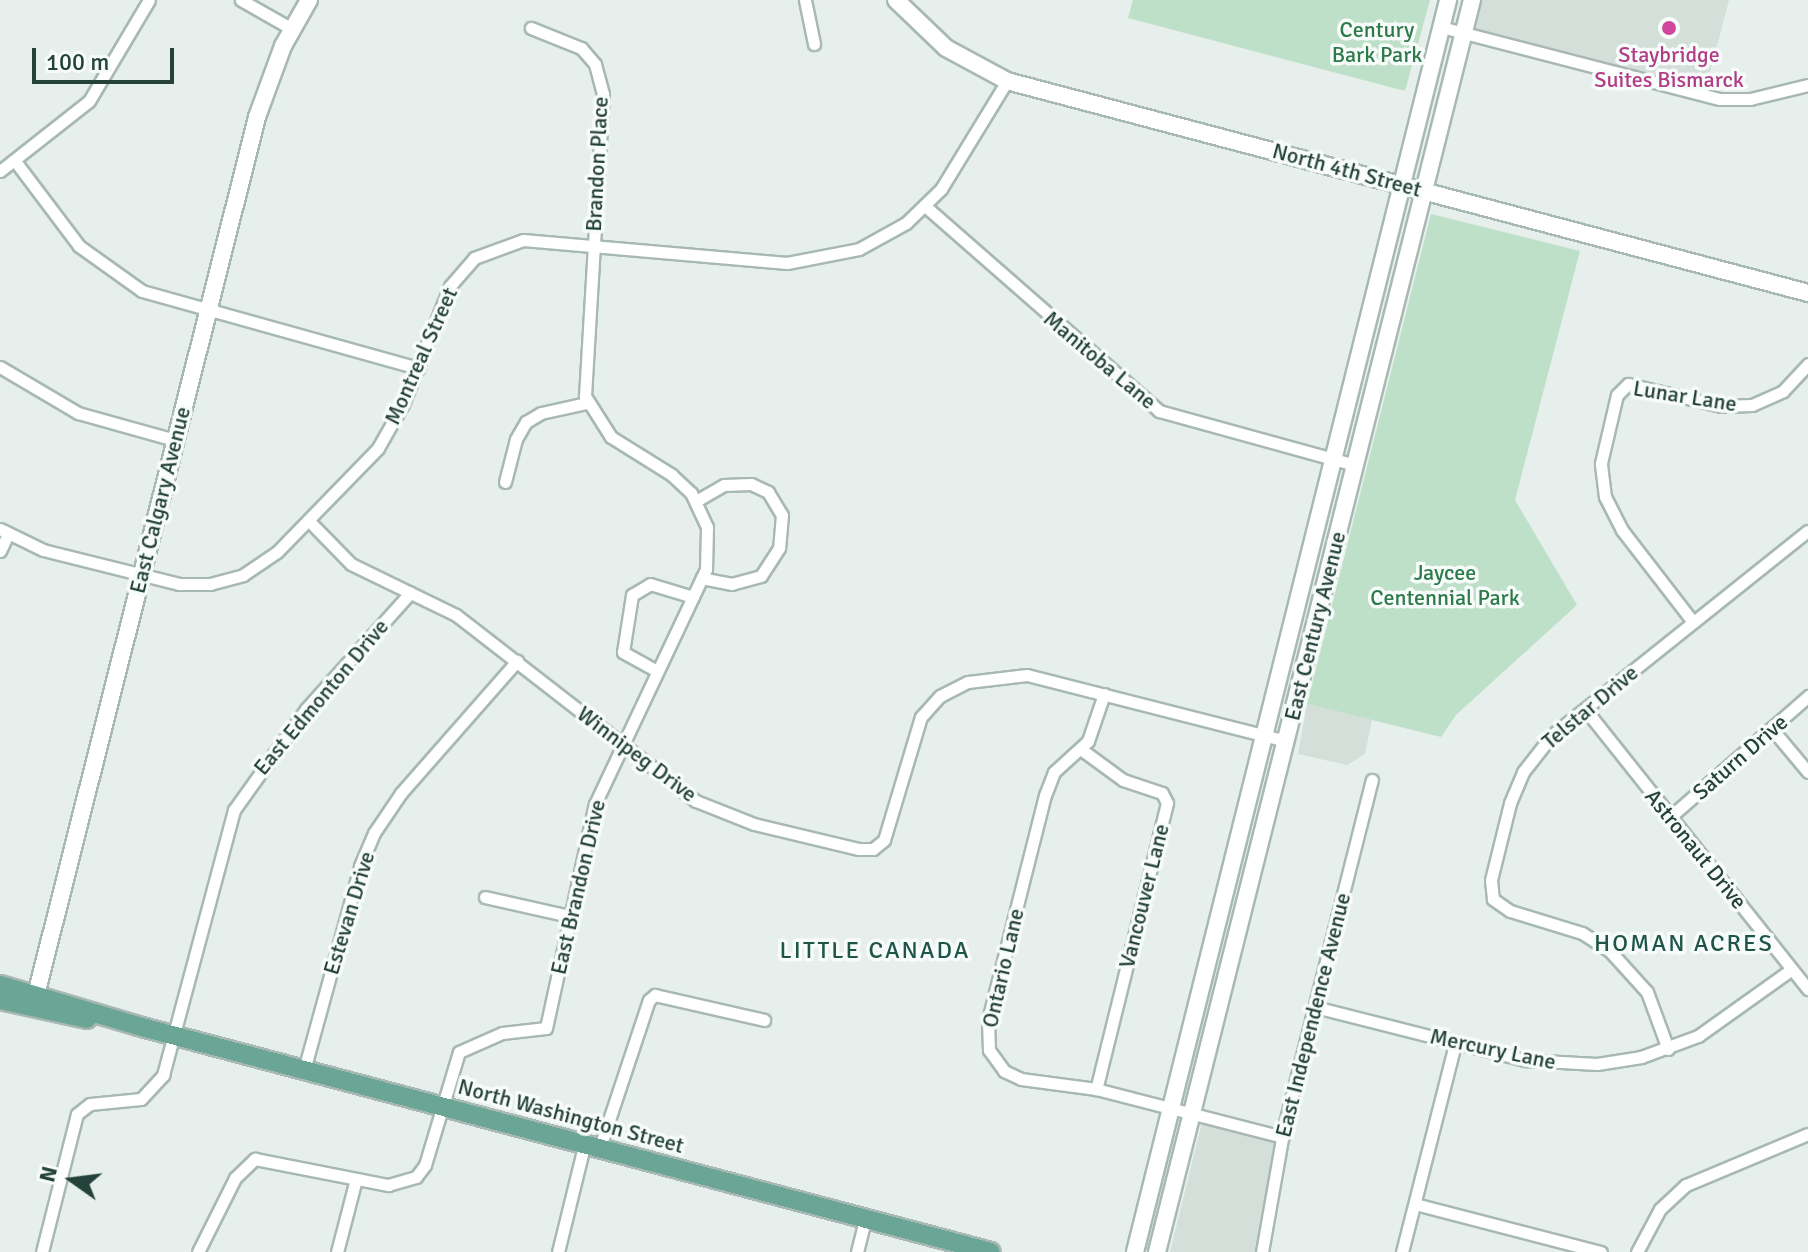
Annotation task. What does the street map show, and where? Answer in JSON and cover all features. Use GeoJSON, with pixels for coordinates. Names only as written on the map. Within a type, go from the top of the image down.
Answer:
{"type":"FeatureCollection","features":[{"type":"Feature","properties":{"kind":"main road","name":"East Calgary Avenue"},"geometry":{"type":"LineString","coordinates":[[34,1001],[261,103],[292,29],[309,0]]}},
{"type":"Feature","properties":{"kind":"main road","name":"East Century Avenue"},"geometry":{"type":"LineString","coordinates":[[1135,1252],[1448,0]]}},
{"type":"Feature","properties":{"kind":"main road","name":"East Century Avenue"},"geometry":{"type":"LineString","coordinates":[[1157,1252],[1472,0]]}},
{"type":"Feature","properties":{"kind":"main road","name":"North 4th Street"},"geometry":{"type":"LineString","coordinates":[[901,5],[946,48],[1007,81],[1808,293]]}},
{"type":"Feature","properties":{"kind":"main road","name":"North Washington Street"},"geometry":{"type":"LineString","coordinates":[[0,985],[34,1001],[991,1252]]}},
{"type":"Feature","properties":{"kind":"main road","name":"North Washington Street"},"geometry":{"type":"LineString","coordinates":[[0,1000],[34,1001]]}},
{"type":"Feature","properties":{"kind":"street"},"geometry":{"type":"LineString","coordinates":[[0,171],[89,101],[149,0]]}},
{"type":"Feature","properties":{"kind":"street"},"geometry":{"type":"LineString","coordinates":[[241,0],[292,29]]}},
{"type":"Feature","properties":{"kind":"street"},"geometry":{"type":"LineString","coordinates":[[805,0],[814,44]]}},
{"type":"Feature","properties":{"kind":"street"},"geometry":{"type":"LineString","coordinates":[[1441,27],[1720,99],[1750,99],[1808,85]]}},
{"type":"Feature","properties":{"kind":"street","name":"Brandon Place"},"geometry":{"type":"LineString","coordinates":[[531,28],[581,48],[599,73],[603,104],[593,245]]}},
{"type":"Feature","properties":{"kind":"street","name":"Montreal Street"},"geometry":{"type":"LineString","coordinates":[[4,532],[43,550],[142,575],[194,585],[235,578],[260,566],[309,521],[378,448],[418,368],[450,286],[474,258],[523,240],[801,263],[871,244],[925,206],[956,170],[1007,81]]}},
{"type":"Feature","properties":{"kind":"street"},"geometry":{"type":"LineString","coordinates":[[15,161],[69,235],[102,267],[155,297],[418,368]]}},
{"type":"Feature","properties":{"kind":"street","name":"Manitoba Lane"},"geometry":{"type":"LineString","coordinates":[[925,206],[1159,411],[1355,465]]}},
{"type":"Feature","properties":{"kind":"street"},"geometry":{"type":"LineString","coordinates":[[505,482],[516,439],[526,422],[541,413],[587,403],[583,376],[593,245]]}},
{"type":"Feature","properties":{"kind":"street","name":"Lunar Lane"},"geometry":{"type":"LineString","coordinates":[[1693,622],[1622,530],[1605,497],[1601,463],[1617,395],[1628,384],[1712,405],[1752,405],[1783,391],[1808,364]]}},
{"type":"Feature","properties":{"kind":"street"},"geometry":{"type":"LineString","coordinates":[[0,367],[78,413],[175,440]]}},
{"type":"Feature","properties":{"kind":"street","name":"East Brandon Drive"},"geometry":{"type":"LineString","coordinates":[[442,1106],[459,1052],[502,1033],[546,1028],[595,804],[620,743],[702,578],[709,537],[696,501],[680,480],[611,437],[587,403]]}},
{"type":"Feature","properties":{"kind":"street"},"geometry":{"type":"LineString","coordinates":[[696,501],[724,485],[751,484],[775,498],[782,515],[779,548],[761,576],[732,584],[702,578]]}},
{"type":"Feature","properties":{"kind":"street","name":"Winnipeg Drive"},"geometry":{"type":"LineString","coordinates":[[309,521],[351,564],[456,615],[677,788],[720,812],[754,824],[873,849],[884,840],[915,729],[929,706],[950,688],[1015,675],[1104,694],[1286,741]]}},
{"type":"Feature","properties":{"kind":"street","name":"Telstar Drive"},"geometry":{"type":"LineString","coordinates":[[1668,1049],[1647,992],[1610,951],[1572,929],[1503,908],[1491,893],[1518,782],[1544,743],[1808,531]]}},
{"type":"Feature","properties":{"kind":"street"},"geometry":{"type":"LineString","coordinates":[[0,551],[4,532]]}},
{"type":"Feature","properties":{"kind":"street"},"geometry":{"type":"LineString","coordinates":[[657,671],[623,652],[632,595],[650,584],[693,597]]}},
{"type":"Feature","properties":{"kind":"street","name":"East Edmonton Drive"},"geometry":{"type":"LineString","coordinates":[[42,1252],[73,1122],[90,1104],[127,1103],[149,1095],[163,1075],[176,1036],[234,810],[296,721],[410,593]]}},
{"type":"Feature","properties":{"kind":"street","name":"Estevan Drive"},"geometry":{"type":"LineString","coordinates":[[304,1070],[360,866],[374,833],[401,793],[517,661]]}},
{"type":"Feature","properties":{"kind":"street","name":"Ontario Lane"},"geometry":{"type":"LineString","coordinates":[[1104,694],[1093,731],[1082,750],[1060,765],[1045,795],[986,1032],[993,1057],[1012,1076],[1096,1089],[1283,1137]]}},
{"type":"Feature","properties":{"kind":"street","name":"Saturn Drive"},"geometry":{"type":"LineString","coordinates":[[1670,817],[1808,696]]}},
{"type":"Feature","properties":{"kind":"street","name":"Astronaut Drive"},"geometry":{"type":"LineString","coordinates":[[1585,709],[1808,989]]}},
{"type":"Feature","properties":{"kind":"street"},"geometry":{"type":"LineString","coordinates":[[1772,729],[1808,772]]}},
{"type":"Feature","properties":{"kind":"street","name":"Vancouver Lane"},"geometry":{"type":"LineString","coordinates":[[1082,750],[1123,780],[1162,793],[1167,803],[1096,1089]]}},
{"type":"Feature","properties":{"kind":"street","name":"East Independence Avenue"},"geometry":{"type":"LineString","coordinates":[[1262,1252],[1283,1137],[1372,780]]}},
{"type":"Feature","properties":{"kind":"street"},"geometry":{"type":"LineString","coordinates":[[485,897],[569,916]]}},
{"type":"Feature","properties":{"kind":"street","name":"Mercury Lane"},"geometry":{"type":"LineString","coordinates":[[1315,1007],[1455,1044],[1569,1065],[1612,1062],[1668,1049],[1721,1023],[1792,969]]}},
{"type":"Feature","properties":{"kind":"street"},"geometry":{"type":"LineString","coordinates":[[558,1252],[591,1148],[649,1000],[655,995],[764,1020]]}},
{"type":"Feature","properties":{"kind":"street"},"geometry":{"type":"LineString","coordinates":[[1402,1252],[1455,1044]]}},
{"type":"Feature","properties":{"kind":"street"},"geometry":{"type":"LineString","coordinates":[[198,1252],[235,1178],[255,1159],[388,1185],[416,1177],[425,1165],[442,1106]]}},
{"type":"Feature","properties":{"kind":"street"},"geometry":{"type":"LineString","coordinates":[[1637,1252],[1660,1209],[1686,1185],[1808,1134]]}},
{"type":"Feature","properties":{"kind":"street"},"geometry":{"type":"LineString","coordinates":[[337,1252],[356,1179]]}},
{"type":"Feature","properties":{"kind":"street"},"geometry":{"type":"LineString","coordinates":[[1415,1204],[1601,1252]]}},
{"type":"Feature","properties":{"kind":"street"},"geometry":{"type":"LineString","coordinates":[[857,1252],[865,1219]]}},
{"type":"Feature","properties":{"kind":"shaded area"},"geometry":{"type":"Polygon","coordinates":[[[1478,0],[1729,0],[1705,92],[1470,31],[1478,0]]]}},
{"type":"Feature","properties":{"kind":"shaded area"},"geometry":{"type":"Polygon","coordinates":[[[1307,704],[1372,720],[1365,754],[1347,765],[1298,754],[1307,704]]]}},
{"type":"Feature","properties":{"kind":"shaded area"},"geometry":{"type":"Polygon","coordinates":[[[1204,1114],[1280,1133],[1260,1252],[1170,1252],[1204,1114]]]}},
{"type":"Feature","properties":{"kind":"green space","name":"Century Bark Park"},"geometry":{"type":"Polygon","coordinates":[[[1133,0],[1430,0],[1405,91],[1128,18],[1133,0]]]}},
{"type":"Feature","properties":{"kind":"green space","name":"Jaycee Centennial Park"},"geometry":{"type":"Polygon","coordinates":[[[1431,214],[1580,251],[1515,500],[1577,605],[1456,715],[1441,737],[1307,704],[1431,214]]]}},
{"type":"Feature","properties":{"kind":"place","name":"Staybridge Suites Bismarck"},"geometry":{"type":"Point","coordinates":[1669,28]}},
{"type":"Feature","properties":{"kind":"district","name":"HOMAN ACRES"},"geometry":{"type":"Point","coordinates":[1684,944]}},
{"type":"Feature","properties":{"kind":"district","name":"LITTLE CANADA"},"geometry":{"type":"Point","coordinates":[875,951]}}]}
